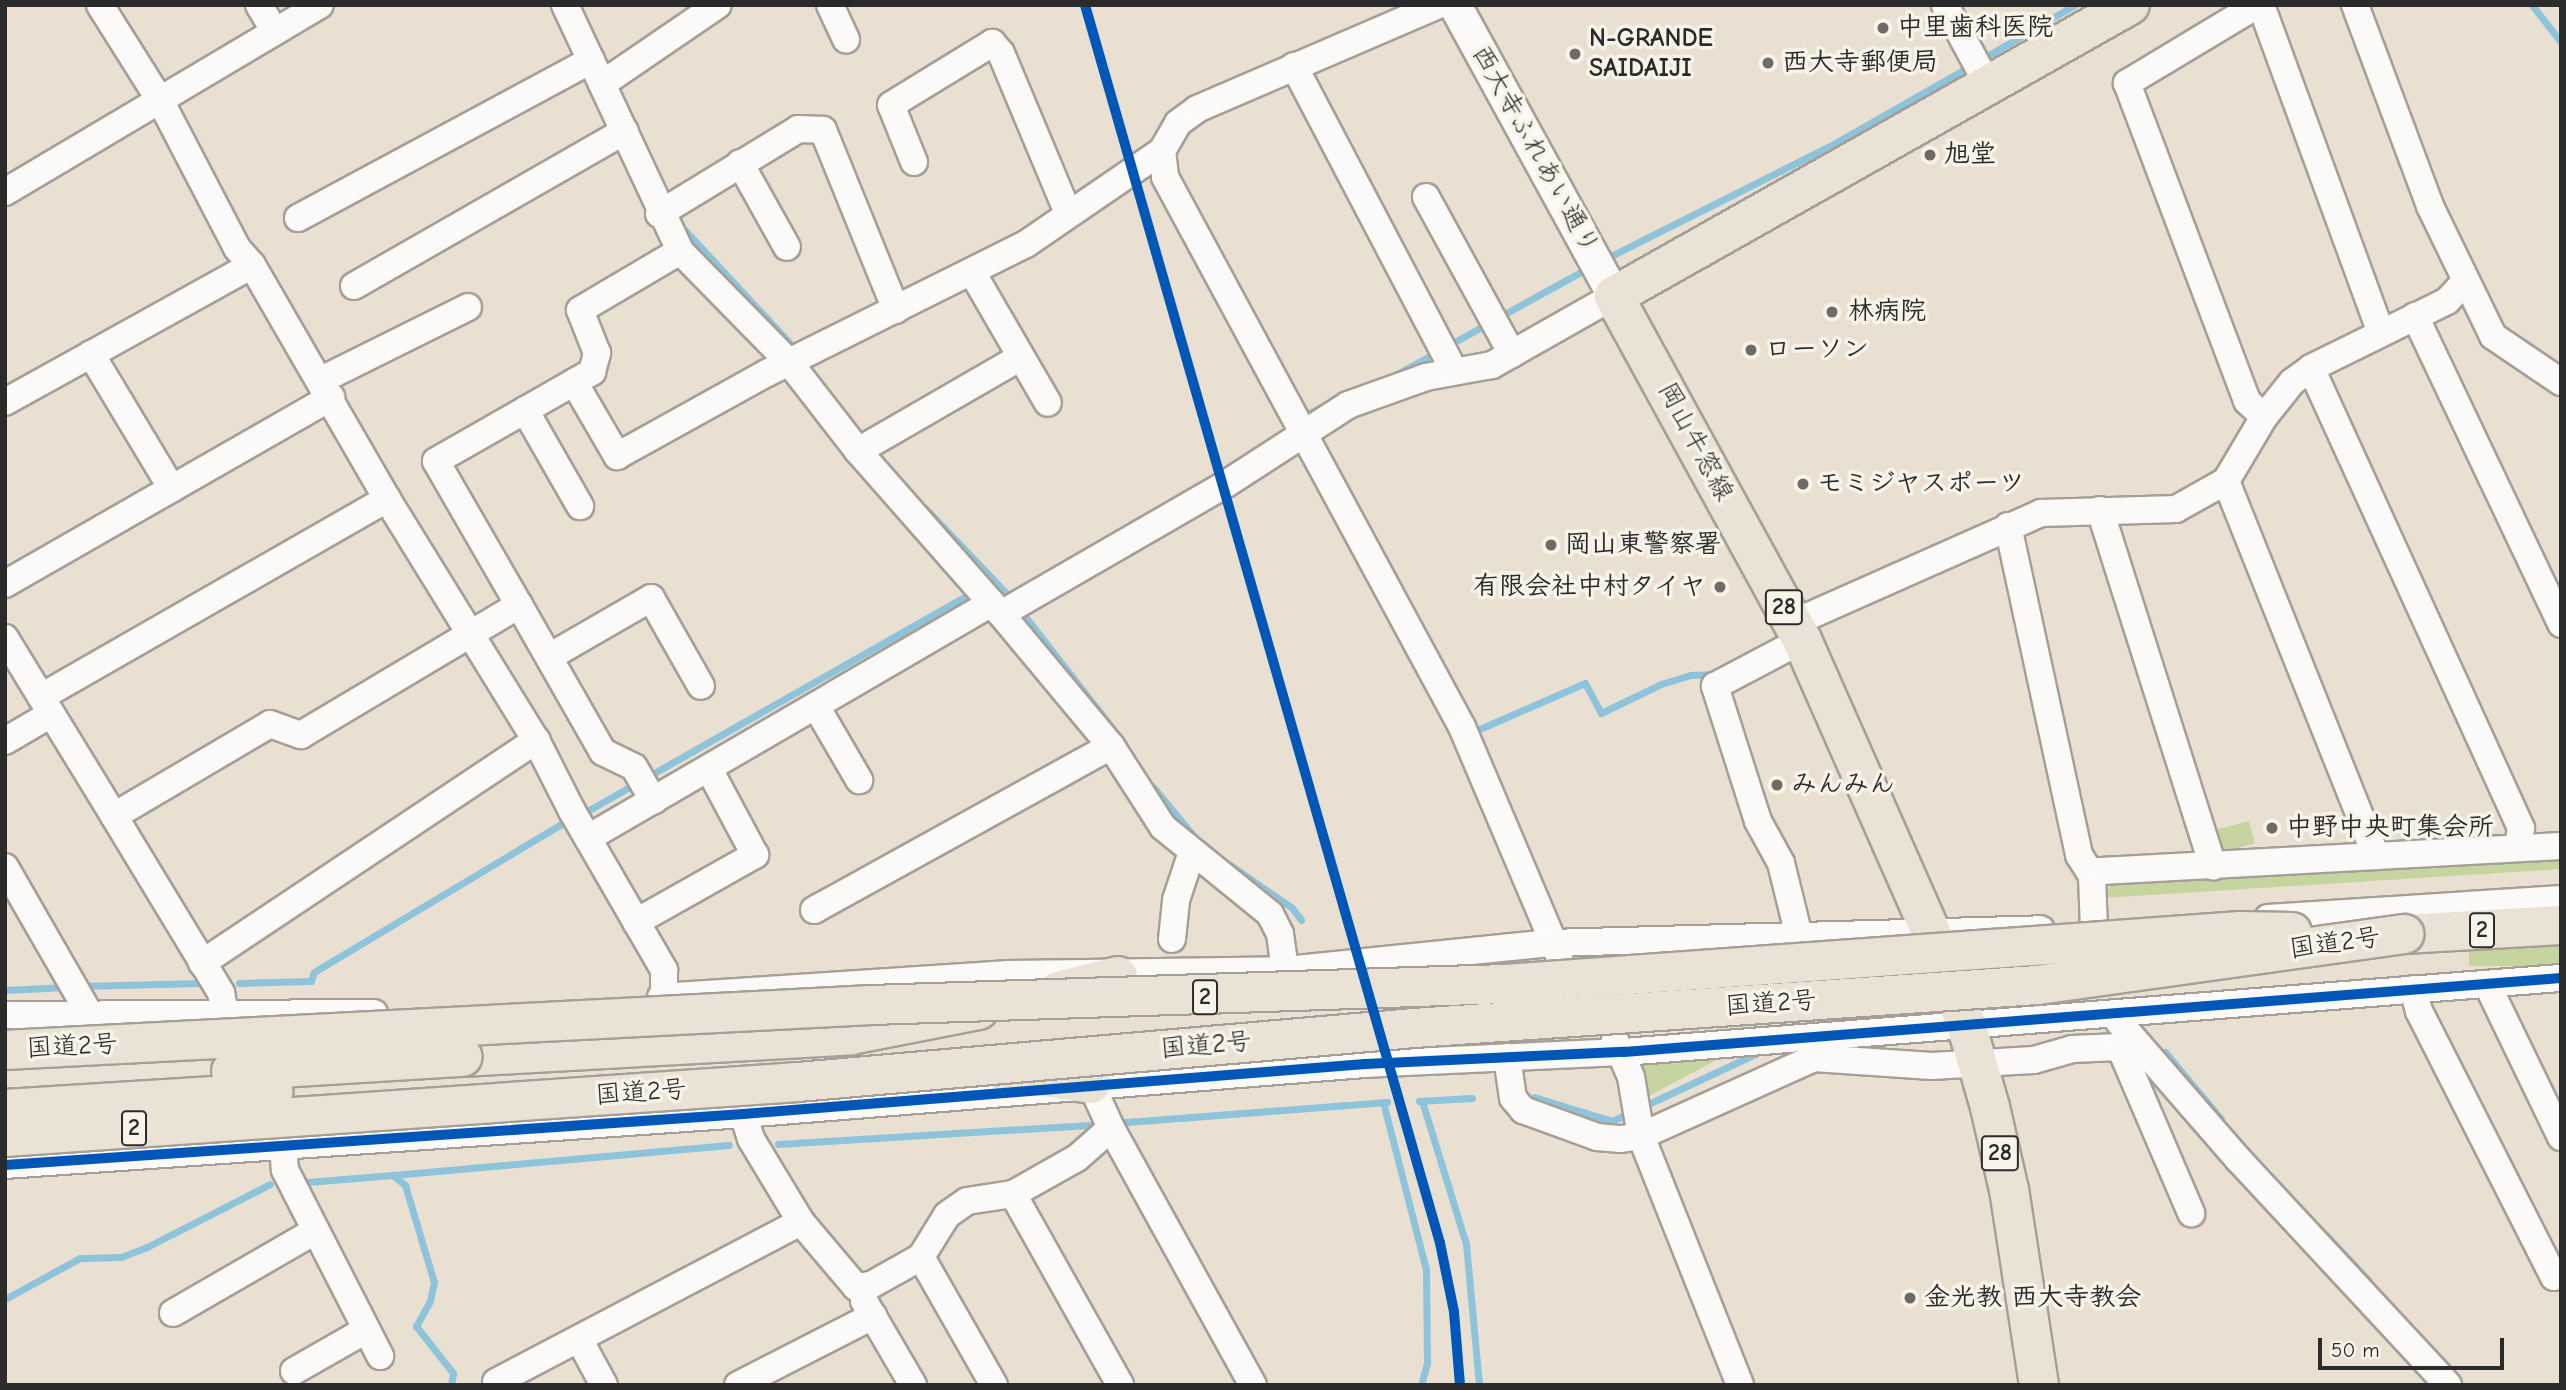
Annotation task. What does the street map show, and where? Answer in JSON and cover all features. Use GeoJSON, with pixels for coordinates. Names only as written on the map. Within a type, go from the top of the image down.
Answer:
{"type":"FeatureCollection","features":[{"type":"Feature","properties":{"kind":"main road"},"geometry":{"type":"LineString","coordinates":[[1603,275],[1981,71],[2130,5]]}},
{"type":"Feature","properties":{"kind":"main road","name":"岡山牛窓線"},"geometry":{"type":"LineString","coordinates":[[1603,275],[1798,631],[1930,930],[1966,1024],[2009,1190],[2039,1385]]}},
{"type":"Feature","properties":{"kind":"main road","name":"国道2号"},"geometry":{"type":"LineString","coordinates":[[15,1048],[872,1005],[1506,984],[2240,931],[2404,934],[2561,925]]}},
{"type":"Feature","properties":{"kind":"main road","name":"国道2号"},"geometry":{"type":"LineString","coordinates":[[5,1137],[273,1132],[798,1082],[1414,1028],[2037,985],[2404,934]]}},
{"type":"Feature","properties":{"kind":"main road"},"geometry":{"type":"LineString","coordinates":[[5,1109],[862,1033],[908,1027],[1118,976]]}},
{"type":"Feature","properties":{"kind":"main road"},"geometry":{"type":"LineString","coordinates":[[5,1084],[853,1055],[912,1058],[1091,1084]]}},
{"type":"Feature","properties":{"kind":"main road"},"geometry":{"type":"LineString","coordinates":[[5,1156],[273,1132]]}},
{"type":"Feature","properties":{"kind":"street"},"geometry":{"type":"LineString","coordinates":[[100,5],[161,102],[237,248],[252,265],[326,389],[387,499],[536,740],[579,824],[664,970],[664,997]]}},
{"type":"Feature","properties":{"kind":"street"},"geometry":{"type":"LineString","coordinates":[[258,5],[275,32]]}},
{"type":"Feature","properties":{"kind":"street"},"geometry":{"type":"LineString","coordinates":[[5,192],[161,102],[320,5]]}},
{"type":"Feature","properties":{"kind":"street"},"geometry":{"type":"LineString","coordinates":[[565,5],[666,210],[680,251],[798,358],[865,447],[997,601],[1111,746],[1163,827],[1192,852],[1238,883],[1270,914],[1280,934],[1285,970]]}},
{"type":"Feature","properties":{"kind":"street"},"geometry":{"type":"LineString","coordinates":[[298,218],[597,72],[718,5]]}},
{"type":"Feature","properties":{"kind":"street"},"geometry":{"type":"LineString","coordinates":[[830,5],[846,40]]}},
{"type":"Feature","properties":{"kind":"street"},"geometry":{"type":"LineString","coordinates":[[574,382],[617,456],[798,358],[1026,244],[1068,212],[1162,151],[1178,122],[1197,109],[1439,5]]}},
{"type":"Feature","properties":{"kind":"street","name":"西大寺ふれあい通り"},"geometry":{"type":"LineString","coordinates":[[1455,5],[1603,275]]}},
{"type":"Feature","properties":{"kind":"street"},"geometry":{"type":"LineString","coordinates":[[1945,5],[1981,71]]}},
{"type":"Feature","properties":{"kind":"street"},"geometry":{"type":"LineString","coordinates":[[2264,417],[2246,401],[2127,83],[2259,5],[2381,333]]}},
{"type":"Feature","properties":{"kind":"street"},"geometry":{"type":"LineString","coordinates":[[2355,5],[2430,206],[2493,336],[2561,382]]}},
{"type":"Feature","properties":{"kind":"street"},"geometry":{"type":"LineString","coordinates":[[914,162],[891,106],[992,43],[1001,53],[1068,212]]}},
{"type":"Feature","properties":{"kind":"street"},"geometry":{"type":"LineString","coordinates":[[1294,66],[1446,357]]}},
{"type":"Feature","properties":{"kind":"street"},"geometry":{"type":"LineString","coordinates":[[666,210],[798,129],[822,130],[896,310]]}},
{"type":"Feature","properties":{"kind":"street"},"geometry":{"type":"LineString","coordinates":[[354,286],[625,131]]}},
{"type":"Feature","properties":{"kind":"street"},"geometry":{"type":"LineString","coordinates":[[1162,151],[1165,177],[1462,727],[1545,919],[1550,943],[1624,1052],[1636,1119],[1740,1385]]}},
{"type":"Feature","properties":{"kind":"street"},"geometry":{"type":"LineString","coordinates":[[740,163],[787,247]]}},
{"type":"Feature","properties":{"kind":"street"},"geometry":{"type":"LineString","coordinates":[[1426,197],[1512,354]]}},
{"type":"Feature","properties":{"kind":"street"},"geometry":{"type":"LineString","coordinates":[[654,801],[634,767],[603,752],[436,461],[592,372],[597,353],[580,310],[680,251]]}},
{"type":"Feature","properties":{"kind":"street"},"geometry":{"type":"LineString","coordinates":[[5,402],[252,265]]}},
{"type":"Feature","properties":{"kind":"street"},"geometry":{"type":"LineString","coordinates":[[972,272],[1048,403]]}},
{"type":"Feature","properties":{"kind":"street"},"geometry":{"type":"LineString","coordinates":[[579,824],[654,801],[997,601],[1226,484],[1348,404],[1446,357],[1492,365],[1512,354],[1603,275]]}},
{"type":"Feature","properties":{"kind":"street"},"geometry":{"type":"LineString","coordinates":[[1799,936],[1781,863],[1758,821],[1715,686],[1798,631],[2008,526],[2041,513],[2176,509],[2226,481],[2264,417],[2292,382],[2311,368],[2447,301],[2465,283]]}},
{"type":"Feature","properties":{"kind":"street"},"geometry":{"type":"LineString","coordinates":[[5,584],[172,489],[326,389],[468,307]]}},
{"type":"Feature","properties":{"kind":"street"},"geometry":{"type":"LineString","coordinates":[[2415,316],[2561,624]]}},
{"type":"Feature","properties":{"kind":"street"},"geometry":{"type":"LineString","coordinates":[[91,354],[172,489]]}},
{"type":"Feature","properties":{"kind":"street"},"geometry":{"type":"LineString","coordinates":[[865,447],[1021,357]]}},
{"type":"Feature","properties":{"kind":"street"},"geometry":{"type":"LineString","coordinates":[[2311,368],[2521,828],[2539,845]]}},
{"type":"Feature","properties":{"kind":"street"},"geometry":{"type":"LineString","coordinates":[[526,410],[580,506]]}},
{"type":"Feature","properties":{"kind":"street"},"geometry":{"type":"LineString","coordinates":[[2226,481],[2376,856]]}},
{"type":"Feature","properties":{"kind":"street"},"geometry":{"type":"LineString","coordinates":[[5,741],[46,706],[387,499]]}},
{"type":"Feature","properties":{"kind":"street"},"geometry":{"type":"LineString","coordinates":[[2100,510],[2213,866]]}},
{"type":"Feature","properties":{"kind":"street"},"geometry":{"type":"LineString","coordinates":[[2008,526],[2079,855],[2092,876],[2094,929]]}},
{"type":"Feature","properties":{"kind":"street"},"geometry":{"type":"LineString","coordinates":[[549,657],[651,598],[701,685]]}},
{"type":"Feature","properties":{"kind":"street"},"geometry":{"type":"LineString","coordinates":[[114,816],[270,724],[301,735],[519,605]]}},
{"type":"Feature","properties":{"kind":"street"},"geometry":{"type":"LineString","coordinates":[[5,638],[202,963],[227,1013],[231,1147]]}},
{"type":"Feature","properties":{"kind":"street"},"geometry":{"type":"LineString","coordinates":[[816,706],[859,780]]}},
{"type":"Feature","properties":{"kind":"street"},"geometry":{"type":"LineString","coordinates":[[202,963],[536,740]]}},
{"type":"Feature","properties":{"kind":"street"},"geometry":{"type":"LineString","coordinates":[[814,910],[1111,746]]}},
{"type":"Feature","properties":{"kind":"street"},"geometry":{"type":"LineString","coordinates":[[636,922],[755,855],[709,769]]}},
{"type":"Feature","properties":{"kind":"street"},"geometry":{"type":"LineString","coordinates":[[2092,876],[2100,871],[2539,845],[2561,827]]}},
{"type":"Feature","properties":{"kind":"street"},"geometry":{"type":"LineString","coordinates":[[1172,939],[1176,900],[1192,852]]}},
{"type":"Feature","properties":{"kind":"street"},"geometry":{"type":"LineString","coordinates":[[5,867],[89,1013]]}},
{"type":"Feature","properties":{"kind":"street"},"geometry":{"type":"LineString","coordinates":[[5,1015],[361,1013],[664,997],[1009,974],[1118,976],[1285,970],[1550,943],[1930,930],[2094,929],[2561,899]]}},
{"type":"Feature","properties":{"kind":"street"},"geometry":{"type":"LineString","coordinates":[[5,1165],[231,1147],[273,1132],[743,1114],[1091,1084],[1624,1052],[2561,978]]}},
{"type":"Feature","properties":{"kind":"street"},"geometry":{"type":"LineString","coordinates":[[2487,984],[2561,1137]]}},
{"type":"Feature","properties":{"kind":"street"},"geometry":{"type":"LineString","coordinates":[[2413,989],[2418,1011],[2554,1277],[2561,1274]]}},
{"type":"Feature","properties":{"kind":"street"},"geometry":{"type":"LineString","coordinates":[[2113,1012],[2239,1160],[2448,1385]]}},
{"type":"Feature","properties":{"kind":"street"},"geometry":{"type":"LineString","coordinates":[[1507,1057],[1513,1098],[1523,1110],[1597,1137],[1636,1119],[1814,1058],[1932,1066],[2034,1060],[2071,1049],[2120,1047],[2191,1213]]}},
{"type":"Feature","properties":{"kind":"street"},"geometry":{"type":"LineString","coordinates":[[1091,1084],[1110,1124],[1253,1385]]}},
{"type":"Feature","properties":{"kind":"street"},"geometry":{"type":"LineString","coordinates":[[743,1114],[751,1139],[801,1222],[856,1287],[913,1385]]}},
{"type":"Feature","properties":{"kind":"street"},"geometry":{"type":"LineString","coordinates":[[856,1287],[872,1285],[921,1256],[947,1215],[967,1201],[1013,1194],[1076,1158],[1110,1124]]}},
{"type":"Feature","properties":{"kind":"street"},"geometry":{"type":"LineString","coordinates":[[273,1132],[285,1170],[380,1356]]}},
{"type":"Feature","properties":{"kind":"street"},"geometry":{"type":"LineString","coordinates":[[1013,1194],[1120,1385]]}},
{"type":"Feature","properties":{"kind":"street"},"geometry":{"type":"LineString","coordinates":[[496,1382],[801,1222]]}},
{"type":"Feature","properties":{"kind":"street"},"geometry":{"type":"LineString","coordinates":[[173,1313],[315,1231]]}},
{"type":"Feature","properties":{"kind":"street"},"geometry":{"type":"LineString","coordinates":[[921,1256],[994,1385]]}},
{"type":"Feature","properties":{"kind":"street"},"geometry":{"type":"LineString","coordinates":[[738,1385],[768,1378],[873,1316]]}},
{"type":"Feature","properties":{"kind":"street"},"geometry":{"type":"LineString","coordinates":[[294,1371],[366,1330]]}},
{"type":"Feature","properties":{"kind":"street"},"geometry":{"type":"LineString","coordinates":[[579,1339],[604,1385]]}},
{"type":"Feature","properties":{"kind":"green space"},"geometry":{"type":"Polygon","coordinates":[[[2249,821],[2255,843],[2216,854],[2210,831],[2249,821]]]}},
{"type":"Feature","properties":{"kind":"green space"},"geometry":{"type":"Polygon","coordinates":[[[2561,850],[2561,869],[2103,898],[2112,883],[2561,850]]]}},
{"type":"Feature","properties":{"kind":"green space"},"geometry":{"type":"Polygon","coordinates":[[[2469,943],[2561,943],[2561,966],[2469,966],[2469,943]]]}},
{"type":"Feature","properties":{"kind":"green space"},"geometry":{"type":"Polygon","coordinates":[[[1726,1055],[1645,1098],[1640,1069],[1643,1062],[1726,1055]]]}},
{"type":"Feature","properties":{"kind":"waterway"},"geometry":{"type":"LineString","coordinates":[[1980,60],[2075,5]]}},
{"type":"Feature","properties":{"kind":"waterway"},"geometry":{"type":"LineString","coordinates":[[2532,5],[2561,42]]}},
{"type":"Feature","properties":{"kind":"waterway"},"geometry":{"type":"LineString","coordinates":[[1603,260],[1830,146],[1970,66]]}},
{"type":"Feature","properties":{"kind":"waterway"},"geometry":{"type":"LineString","coordinates":[[680,225],[798,352]]}},
{"type":"Feature","properties":{"kind":"waterway"},"geometry":{"type":"LineString","coordinates":[[1499,317],[1590,267]]}},
{"type":"Feature","properties":{"kind":"waterway"},"geometry":{"type":"LineString","coordinates":[[1447,346],[1489,323]]}},
{"type":"Feature","properties":{"kind":"waterway"},"geometry":{"type":"LineString","coordinates":[[1395,375],[1437,352]]}},
{"type":"Feature","properties":{"kind":"waterway"},"geometry":{"type":"LineString","coordinates":[[1302,417],[1326,404]]}},
{"type":"Feature","properties":{"kind":"waterway"},"geometry":{"type":"LineString","coordinates":[[925,508],[1013,600]]}},
{"type":"Feature","properties":{"kind":"waterway"},"geometry":{"type":"LineString","coordinates":[[582,814],[973,592]]}},
{"type":"Feature","properties":{"kind":"waterway"},"geometry":{"type":"LineString","coordinates":[[1020,610],[1124,743]]}},
{"type":"Feature","properties":{"kind":"waterway"},"geometry":{"type":"LineString","coordinates":[[1475,731],[1585,683],[1601,713],[1661,684],[1690,675],[1718,674]]}},
{"type":"Feature","properties":{"kind":"waterway"},"geometry":{"type":"LineString","coordinates":[[1154,788],[1193,835]]}},
{"type":"Feature","properties":{"kind":"waterway"},"geometry":{"type":"LineString","coordinates":[[239,983],[311,981],[314,972],[571,818]]}},
{"type":"Feature","properties":{"kind":"waterway"},"geometry":{"type":"LineString","coordinates":[[1230,865],[1292,908],[1301,920]]}},
{"type":"Feature","properties":{"kind":"waterway"},"geometry":{"type":"LineString","coordinates":[[79,986],[201,983]]}},
{"type":"Feature","properties":{"kind":"waterway"},"geometry":{"type":"LineString","coordinates":[[5,990],[67,987]]}},
{"type":"Feature","properties":{"kind":"waterway"},"geometry":{"type":"LineString","coordinates":[[2165,1052],[2221,1119]]}},
{"type":"Feature","properties":{"kind":"waterway"},"geometry":{"type":"LineString","coordinates":[[1534,1097],[1612,1121],[1755,1054]]}},
{"type":"Feature","properties":{"kind":"waterway"},"geometry":{"type":"LineString","coordinates":[[1419,1101],[1472,1098]]}},
{"type":"Feature","properties":{"kind":"waterway"},"geometry":{"type":"LineString","coordinates":[[1422,1101],[1466,1244],[1479,1385]]}},
{"type":"Feature","properties":{"kind":"waterway"},"geometry":{"type":"LineString","coordinates":[[1383,1102],[1426,1270],[1427,1363],[1421,1385]]}},
{"type":"Feature","properties":{"kind":"waterway"},"geometry":{"type":"LineString","coordinates":[[1114,1123],[1387,1102]]}},
{"type":"Feature","properties":{"kind":"waterway"},"geometry":{"type":"LineString","coordinates":[[778,1144],[1102,1124]]}},
{"type":"Feature","properties":{"kind":"waterway"},"geometry":{"type":"LineString","coordinates":[[393,1175],[729,1145]]}},
{"type":"Feature","properties":{"kind":"waterway"},"geometry":{"type":"LineString","coordinates":[[307,1182],[393,1175],[405,1185],[434,1282],[430,1301],[416,1326],[453,1373],[451,1385]]}},
{"type":"Feature","properties":{"kind":"waterway"},"geometry":{"type":"LineString","coordinates":[[5,1299],[80,1258],[121,1257],[147,1247],[270,1184]]}},
{"type":"Feature","properties":{"kind":"waterway"},"geometry":{"type":"LineString","coordinates":[[2325,1234],[2369,1281]]}},
{"type":"Feature","properties":{"kind":"cycle path"},"geometry":{"type":"LineString","coordinates":[[1085,5],[1440,1243],[1454,1312],[1460,1385]]}},
{"type":"Feature","properties":{"kind":"cycle path"},"geometry":{"type":"LineString","coordinates":[[5,1165],[743,1114],[1365,1064],[1624,1052],[2561,978]]}},
{"type":"Feature","properties":{"kind":"place","name":"中里歯科医院"},"geometry":{"type":"Point","coordinates":[1883,28]}},
{"type":"Feature","properties":{"kind":"place","name":"N-GRANDE SAIDAIJI"},"geometry":{"type":"Point","coordinates":[1575,54]}},
{"type":"Feature","properties":{"kind":"place","name":"西大寺郵便局"},"geometry":{"type":"Point","coordinates":[1768,63]}},
{"type":"Feature","properties":{"kind":"place","name":"旭堂"},"geometry":{"type":"Point","coordinates":[1930,155]}},
{"type":"Feature","properties":{"kind":"place","name":"林病院"},"geometry":{"type":"Point","coordinates":[1832,312]}},
{"type":"Feature","properties":{"kind":"place","name":"ローソン"},"geometry":{"type":"Point","coordinates":[1751,350]}},
{"type":"Feature","properties":{"kind":"place","name":"モミジヤスポーツ"},"geometry":{"type":"Point","coordinates":[1803,484]}},
{"type":"Feature","properties":{"kind":"place","name":"岡山東警察署"},"geometry":{"type":"Point","coordinates":[1551,545]}},
{"type":"Feature","properties":{"kind":"place","name":"有限会社中村タイヤ"},"geometry":{"type":"Point","coordinates":[1720,587]}},
{"type":"Feature","properties":{"kind":"place","name":"みんみん"},"geometry":{"type":"Point","coordinates":[1777,785]}},
{"type":"Feature","properties":{"kind":"place","name":"中野中央町集会所"},"geometry":{"type":"Point","coordinates":[2272,828]}},
{"type":"Feature","properties":{"kind":"place","name":"金光教 西大寺教会"},"geometry":{"type":"Point","coordinates":[1910,1298]}}]}
